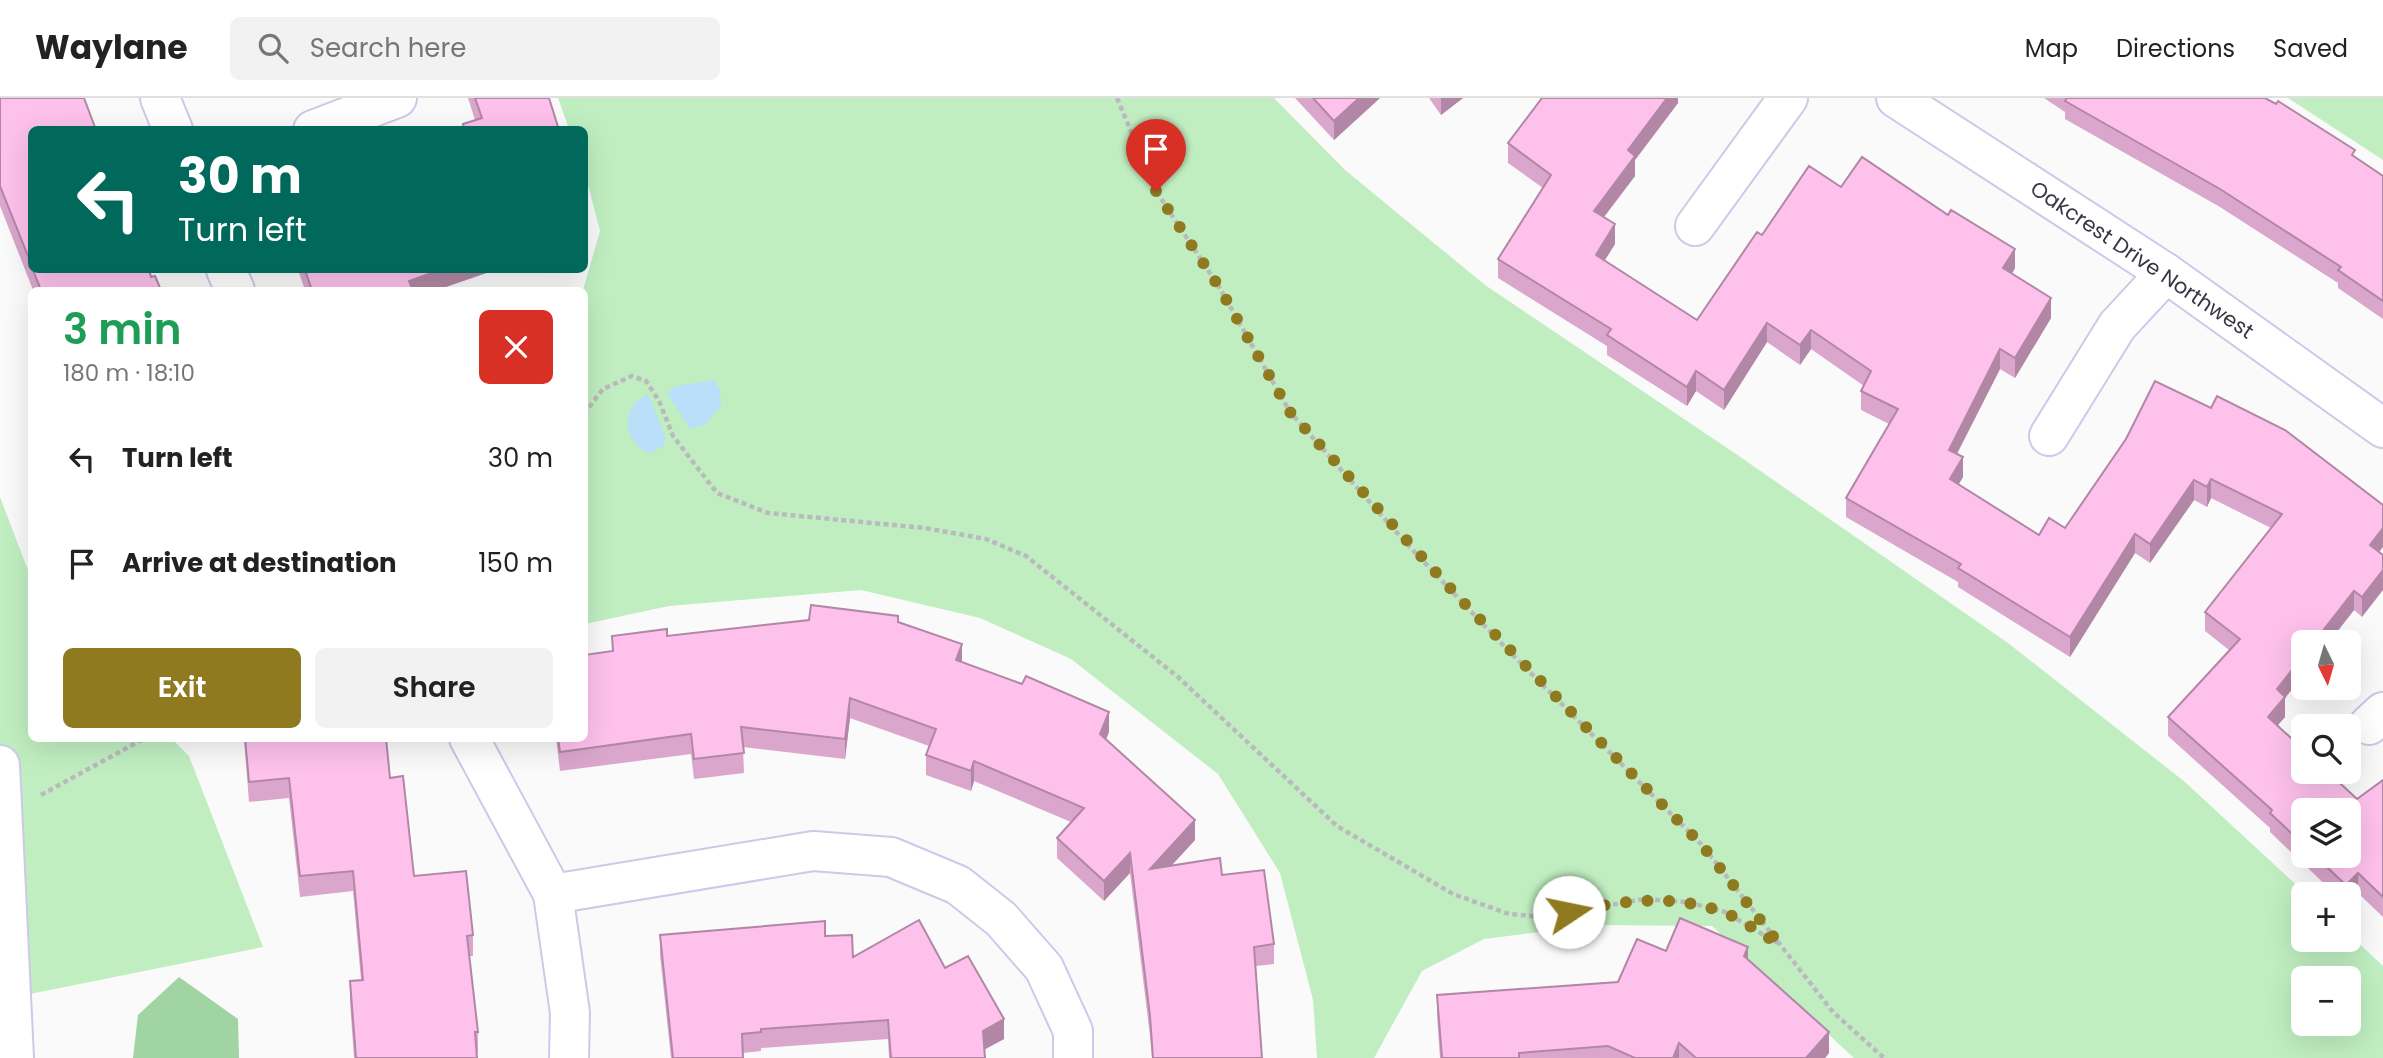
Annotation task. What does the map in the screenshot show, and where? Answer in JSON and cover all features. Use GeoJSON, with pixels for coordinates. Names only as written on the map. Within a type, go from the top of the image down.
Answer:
{"type":"FeatureCollection","features":[{"type":"Feature","properties":{"kind":"street"},"geometry":{"type":"LineString","coordinates":[[160,98],[171,126]]}},
{"type":"Feature","properties":{"kind":"street"},"geometry":{"type":"LineString","coordinates":[[324,126],[397,98]]}},
{"type":"Feature","properties":{"kind":"street"},"geometry":{"type":"LineString","coordinates":[[1695,226],[1788,98]]}},
{"type":"Feature","properties":{"kind":"street","name":"Oakcrest Drive Northwest"},"geometry":{"type":"LineString","coordinates":[[1896,98],[2166,273],[2383,428]]}},
{"type":"Feature","properties":{"kind":"street"},"geometry":{"type":"LineString","coordinates":[[2049,436],[2117,326],[2166,273]]}},
{"type":"Feature","properties":{"kind":"street"},"geometry":{"type":"LineString","coordinates":[[471,742],[553,894],[570,1013],[569,1058]]}},
{"type":"Feature","properties":{"kind":"street"},"geometry":{"type":"LineString","coordinates":[[0,765],[14,1058]]}},
{"type":"Feature","properties":{"kind":"street"},"geometry":{"type":"LineString","coordinates":[[553,894],[813,851],[891,857],[958,885],[1001,919],[1044,968],[1073,1031],[1073,1058]]}},
{"type":"Feature","properties":{"kind":"path"},"geometry":{"type":"LineString","coordinates":[[1117,98],[1156,191],[1219,287],[1290,412],[1406,543],[1702,845],[1833,1012],[1884,1058]]}},
{"type":"Feature","properties":{"kind":"path"},"geometry":{"type":"LineString","coordinates":[[588,409],[603,389],[632,376],[646,381],[659,401],[673,436],[717,493],[768,513],[925,528],[986,539],[1026,556],[1178,677],[1337,826],[1453,894],[1509,914],[1543,917],[1644,899],[1687,902],[1725,912],[1779,944]]}},
{"type":"Feature","properties":{"kind":"path"},"geometry":{"type":"LineString","coordinates":[[3,814],[138,742]]}},
{"type":"Feature","properties":{"kind":"green space"},"geometry":{"type":"Polygon","coordinates":[[[558,98],[1274,98],[1345,170],[1485,285],[1736,454],[2008,643],[2185,782],[2293,882],[2291,952],[2361,952],[2361,945],[2383,966],[2383,1058],[1854,1058],[1712,926],[1595,925],[1484,939],[1422,971],[1374,1058],[1317,1058],[1313,1000],[1280,873],[1218,774],[1071,659],[980,618],[861,590],[669,606],[588,623],[588,287],[584,287],[600,231],[588,185],[588,126],[568,126],[558,98]]]}},
{"type":"Feature","properties":{"kind":"green space"},"geometry":{"type":"Polygon","coordinates":[[[2288,98],[2383,98],[2383,160],[2288,98]]]}},
{"type":"Feature","properties":{"kind":"green space"},"geometry":{"type":"Polygon","coordinates":[[[0,497],[28,570],[28,742],[175,742],[189,756],[263,947],[0,1000],[0,497]]]}},
{"type":"Feature","properties":{"kind":"green space"},"geometry":{"type":"Polygon","coordinates":[[[179,977],[238,1019],[239,1058],[133,1058],[138,1015],[179,977]]]}},
{"type":"Feature","properties":{"kind":"water"},"geometry":{"type":"Polygon","coordinates":[[[714,380],[720,390],[721,406],[706,424],[690,429],[667,393],[676,386],[714,380]]]}},
{"type":"Feature","properties":{"kind":"water"},"geometry":{"type":"Polygon","coordinates":[[[648,394],[666,438],[663,447],[648,453],[633,440],[628,423],[633,406],[648,394]]]}},
{"type":"Feature","properties":{"kind":"building"},"geometry":{"type":"Polygon","coordinates":[[[0,98],[84,98],[94,126],[28,126],[28,256],[0,186],[0,98]]]}},
{"type":"Feature","properties":{"kind":"building"},"geometry":{"type":"Polygon","coordinates":[[[475,98],[549,98],[558,126],[463,126],[482,118],[475,98]]]}},
{"type":"Feature","properties":{"kind":"building"},"geometry":{"type":"Polygon","coordinates":[[[1313,98],[1359,98],[1334,121],[1313,98]]]}},
{"type":"Feature","properties":{"kind":"building"},"geometry":{"type":"Polygon","coordinates":[[[1542,98],[1667,98],[1628,150],[1635,156],[1594,211],[1615,224],[1596,255],[1697,320],[1757,232],[1762,235],[1809,166],[1841,187],[1862,157],[1948,215],[1951,210],[2015,249],[2003,268],[2051,298],[2015,358],[2000,349],[1949,450],[1963,457],[1950,479],[2039,535],[2049,518],[2065,528],[2126,439],[2155,381],[2211,408],[2217,396],[2285,430],[2383,505],[2383,528],[2370,545],[2383,555],[2383,570],[2362,597],[2354,591],[2323,630],[2291,630],[2291,671],[2277,689],[2285,697],[2268,717],[2291,738],[2291,784],[2341,784],[2356,798],[2291,798],[2291,833],[2270,813],[2272,810],[2168,717],[2240,639],[2205,612],[2282,514],[2211,479],[2207,487],[2194,480],[2150,544],[2135,534],[2070,637],[1958,568],[1961,564],[1846,498],[1898,409],[1861,391],[1871,371],[1811,330],[1800,345],[1767,323],[1724,390],[1696,371],[1687,387],[1607,335],[1611,329],[1498,259],[1551,175],[1508,143],[1542,98]]]}},
{"type":"Feature","properties":{"kind":"building"},"geometry":{"type":"Polygon","coordinates":[[[2067,98],[2265,98],[2276,104],[2278,101],[2355,150],[2352,155],[2383,176],[2383,301],[2338,270],[2341,267],[2220,189],[2065,101],[2067,98]]]}},
{"type":"Feature","properties":{"kind":"building"},"geometry":{"type":"Polygon","coordinates":[[[34,273],[150,273],[151,277],[155,276],[160,287],[40,287],[34,273]]]}},
{"type":"Feature","properties":{"kind":"building"},"geometry":{"type":"Polygon","coordinates":[[[306,273],[432,273],[409,281],[412,287],[311,287],[306,273]]]}},
{"type":"Feature","properties":{"kind":"building"},"geometry":{"type":"Polygon","coordinates":[[[811,605],[898,616],[898,622],[962,644],[956,660],[1022,684],[1026,676],[1109,712],[1100,734],[1195,820],[1150,869],[1220,858],[1222,875],[1264,870],[1274,944],[1254,947],[1262,1058],[1153,1058],[1130,853],[1104,881],[1057,838],[1084,808],[974,761],[971,771],[926,755],[936,729],[850,698],[845,739],[741,727],[744,753],[694,759],[691,734],[560,752],[559,742],[588,742],[588,654],[613,651],[612,636],[667,629],[667,636],[809,620],[811,605]]]}},
{"type":"Feature","properties":{"kind":"building"},"geometry":{"type":"Polygon","coordinates":[[[245,742],[386,742],[390,778],[403,776],[414,876],[466,871],[473,935],[467,936],[478,1032],[475,1032],[477,1058],[356,1058],[350,981],[363,980],[353,871],[300,876],[289,778],[249,782],[245,742]]]}},
{"type":"Feature","properties":{"kind":"building"},"geometry":{"type":"Polygon","coordinates":[[[2383,780],[2383,897],[2358,873],[2349,882],[2343,882],[2328,868],[2361,868],[2361,798],[2358,798],[2383,780]]]}},
{"type":"Feature","properties":{"kind":"building"},"geometry":{"type":"Polygon","coordinates":[[[1680,918],[1748,947],[1744,956],[1829,1032],[1806,1058],[1696,1058],[1679,1043],[1673,1058],[1635,1058],[1608,1046],[1519,1053],[1519,1058],[1442,1058],[1437,995],[1618,982],[1637,939],[1666,951],[1680,918]]]}},
{"type":"Feature","properties":{"kind":"building"},"geometry":{"type":"Polygon","coordinates":[[[919,920],[945,968],[968,956],[1004,1019],[983,1031],[985,1058],[891,1058],[888,1020],[761,1029],[761,1032],[742,1034],[743,1058],[673,1058],[660,935],[825,921],[825,936],[852,935],[853,957],[919,920]]]}},
{"type":"Feature","properties":{"kind":"route"},"geometry":{"type":"LineString","coordinates":[[1156,191],[1219,287],[1290,412],[1406,543],[1629,774],[1702,845],[1779,944],[1725,912],[1687,902],[1644,899],[1569,912]]}}]}
